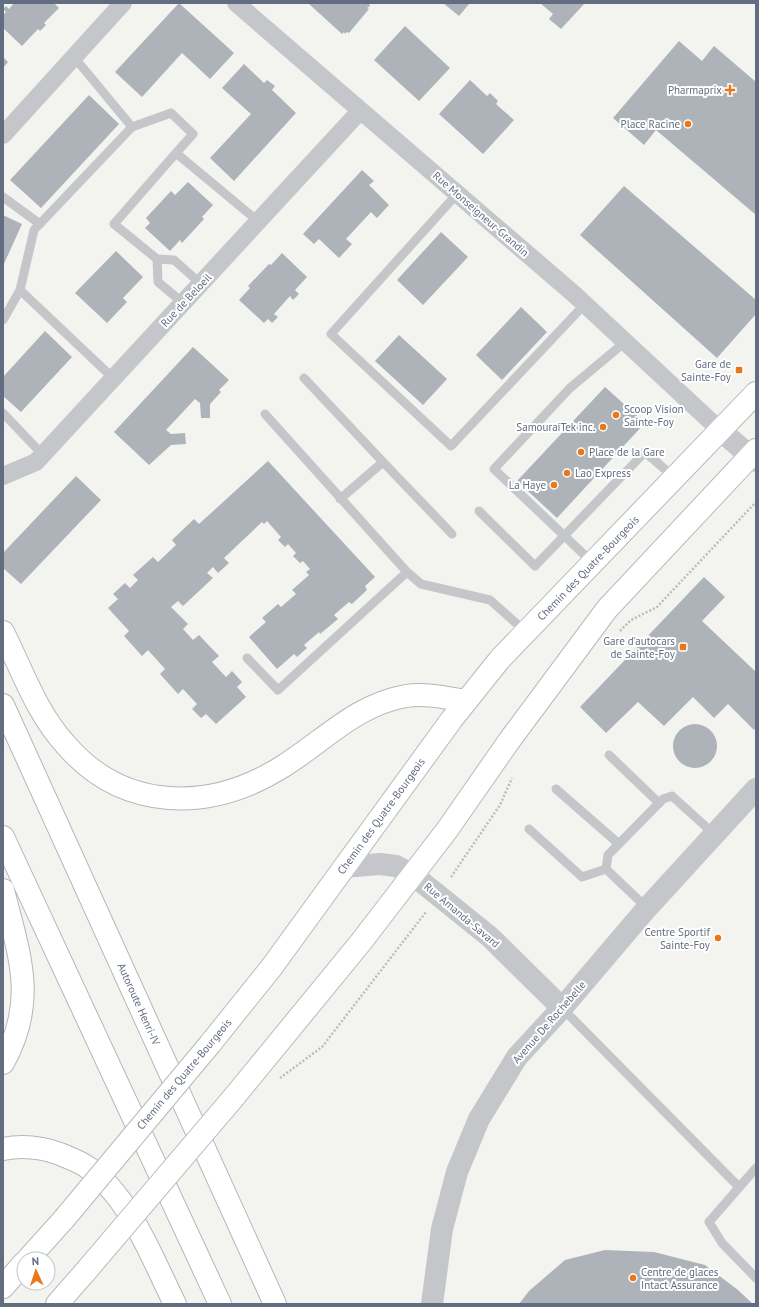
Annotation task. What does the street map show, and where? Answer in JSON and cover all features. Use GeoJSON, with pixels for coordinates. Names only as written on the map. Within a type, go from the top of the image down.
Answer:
{"type":"FeatureCollection","features":[{"type":"Feature","properties":{"kind":"main road","name":"Chemin des Quatre-Bourgeois"},"geometry":{"type":"LineString","coordinates":[[35,1251],[64,1219],[210,1044],[271,968],[343,867],[466,701],[500,659],[756,393]]}},
{"type":"Feature","properties":{"kind":"main road"},"geometry":{"type":"LineString","coordinates":[[57,1304],[234,1097],[361,942],[447,830],[509,740],[607,609],[754,456]]}},
{"type":"Feature","properties":{"kind":"main road"},"geometry":{"type":"LineString","coordinates":[[3,632],[40,708],[66,746],[85,764],[104,778],[135,793],[154,797],[176,800],[200,798],[224,793],[261,779],[282,767],[361,711],[385,702],[408,696],[440,696],[466,701]]}},
{"type":"Feature","properties":{"kind":"main road","name":"Autoroute Henri-IV"},"geometry":{"type":"LineString","coordinates":[[3,705],[275,1304]]}},
{"type":"Feature","properties":{"kind":"main road"},"geometry":{"type":"LineString","coordinates":[[3,838],[220,1304]]}},
{"type":"Feature","properties":{"kind":"main road"},"geometry":{"type":"LineString","coordinates":[[3,890],[23,969],[24,1001],[19,1030],[3,1063]]}},
{"type":"Feature","properties":{"kind":"main road"},"geometry":{"type":"LineString","coordinates":[[3,1149],[29,1147],[48,1150],[88,1167],[114,1192],[126,1208],[140,1232],[175,1304]]}},
{"type":"Feature","properties":{"kind":"main road"},"geometry":{"type":"LineString","coordinates":[[3,1287],[16,1272]]}},
{"type":"Feature","properties":{"kind":"street"},"geometry":{"type":"LineString","coordinates":[[3,135],[123,3]]}},
{"type":"Feature","properties":{"kind":"street","name":"Rue Monseigneur-Grandin"},"geometry":{"type":"LineString","coordinates":[[236,3],[585,304],[721,431]]}},
{"type":"Feature","properties":{"kind":"street","name":"Rue de Beloeil"},"geometry":{"type":"LineString","coordinates":[[3,476],[36,462],[43,455],[360,111]]}},
{"type":"Feature","properties":{"kind":"street"},"geometry":{"type":"LineString","coordinates":[[721,431],[754,456]]}},
{"type":"Feature","properties":{"kind":"street","name":"Avenue De Rochebelle"},"geometry":{"type":"LineString","coordinates":[[432,1304],[442,1229],[458,1172],[479,1119],[517,1057],[562,1008],[647,908],[756,789]]}},
{"type":"Feature","properties":{"kind":"street","name":"Rue Amanda-Savard"},"geometry":{"type":"LineString","coordinates":[[343,867],[380,864],[396,866],[413,875],[490,937],[562,1008]]}},
{"type":"Feature","properties":{"kind":"lane"},"geometry":{"type":"LineString","coordinates":[[74,57],[132,127]]}},
{"type":"Feature","properties":{"kind":"lane"},"geometry":{"type":"LineString","coordinates":[[3,320],[20,290],[34,230],[132,127],[171,113],[193,134],[114,224],[157,259],[174,260],[201,284]]}},
{"type":"Feature","properties":{"kind":"lane"},"geometry":{"type":"LineString","coordinates":[[176,153],[259,222]]}},
{"type":"Feature","properties":{"kind":"lane"},"geometry":{"type":"LineString","coordinates":[[457,194],[331,334],[451,446],[585,304]]}},
{"type":"Feature","properties":{"kind":"lane"},"geometry":{"type":"LineString","coordinates":[[3,197],[40,224]]}},
{"type":"Feature","properties":{"kind":"lane"},"geometry":{"type":"LineString","coordinates":[[157,259],[158,282],[183,303]]}},
{"type":"Feature","properties":{"kind":"lane"},"geometry":{"type":"LineString","coordinates":[[20,290],[113,378]]}},
{"type":"Feature","properties":{"kind":"lane"},"geometry":{"type":"LineString","coordinates":[[593,563],[494,469],[570,388],[625,342]]}},
{"type":"Feature","properties":{"kind":"lane"},"geometry":{"type":"LineString","coordinates":[[304,378],[452,534]]}},
{"type":"Feature","properties":{"kind":"lane"},"geometry":{"type":"LineString","coordinates":[[3,413],[43,455]]}},
{"type":"Feature","properties":{"kind":"lane"},"geometry":{"type":"LineString","coordinates":[[265,414],[340,499],[407,572],[421,584],[490,600],[526,632]]}},
{"type":"Feature","properties":{"kind":"lane"},"geometry":{"type":"LineString","coordinates":[[479,511],[535,566],[645,452],[675,478]]}},
{"type":"Feature","properties":{"kind":"lane"},"geometry":{"type":"LineString","coordinates":[[340,499],[383,462]]}},
{"type":"Feature","properties":{"kind":"lane"},"geometry":{"type":"LineString","coordinates":[[247,658],[278,690],[407,572]]}},
{"type":"Feature","properties":{"kind":"lane"},"geometry":{"type":"LineString","coordinates":[[609,755],[659,803]]}},
{"type":"Feature","properties":{"kind":"lane"},"geometry":{"type":"LineString","coordinates":[[556,789],[619,844]]}},
{"type":"Feature","properties":{"kind":"lane"},"geometry":{"type":"LineString","coordinates":[[606,869],[608,855],[663,799],[672,796],[714,834]]}},
{"type":"Feature","properties":{"kind":"lane"},"geometry":{"type":"LineString","coordinates":[[529,829],[582,876],[606,869]]}},
{"type":"Feature","properties":{"kind":"lane"},"geometry":{"type":"LineString","coordinates":[[606,869],[647,908]]}},
{"type":"Feature","properties":{"kind":"lane"},"geometry":{"type":"LineString","coordinates":[[562,1008],[739,1187]]}},
{"type":"Feature","properties":{"kind":"lane"},"geometry":{"type":"LineString","coordinates":[[756,1168],[709,1222],[722,1244],[756,1278]]}},
{"type":"Feature","properties":{"kind":"path"},"geometry":{"type":"LineString","coordinates":[[619,633],[631,620],[656,608],[756,502]]}},
{"type":"Feature","properties":{"kind":"path"},"geometry":{"type":"LineString","coordinates":[[462,861],[500,805],[514,774]]}},
{"type":"Feature","properties":{"kind":"path"},"geometry":{"type":"LineString","coordinates":[[275,1083],[322,1047],[417,925]]}},
{"type":"Feature","properties":{"kind":"building"},"geometry":{"type":"Polygon","coordinates":[[[14,3],[54,3],[59,8],[44,23],[46,25],[40,31],[38,29],[22,46],[3,28],[3,15],[6,12],[3,9],[6,6],[9,9],[14,3]]]}},
{"type":"Feature","properties":{"kind":"building"},"geometry":{"type":"Polygon","coordinates":[[[179,3],[234,53],[210,79],[182,53],[142,97],[115,72],[179,3]]]}},
{"type":"Feature","properties":{"kind":"building"},"geometry":{"type":"Polygon","coordinates":[[[369,3],[370,6],[349,33],[347,32],[345,34],[344,32],[342,34],[309,4],[369,3]]]}},
{"type":"Feature","properties":{"kind":"building"},"geometry":{"type":"Polygon","coordinates":[[[443,3],[470,3],[459,16],[443,3]]]}},
{"type":"Feature","properties":{"kind":"building"},"geometry":{"type":"Polygon","coordinates":[[[540,3],[585,3],[561,29],[549,19],[553,14],[540,3]]]}},
{"type":"Feature","properties":{"kind":"building"},"geometry":{"type":"Polygon","coordinates":[[[405,26],[450,68],[419,101],[374,60],[405,26]]]}},
{"type":"Feature","properties":{"kind":"building","name":"Place Racine"},"geometry":{"type":"Polygon","coordinates":[[[679,41],[702,61],[714,46],[756,82],[756,215],[656,130],[644,145],[613,118],[679,41]]]}},
{"type":"Feature","properties":{"kind":"building"},"geometry":{"type":"Polygon","coordinates":[[[3,57],[8,62],[3,68],[3,57]]]}},
{"type":"Feature","properties":{"kind":"building"},"geometry":{"type":"Polygon","coordinates":[[[244,64],[264,83],[267,80],[275,86],[272,90],[296,113],[234,181],[210,158],[251,114],[222,88],[244,64]]]}},
{"type":"Feature","properties":{"kind":"building"},"geometry":{"type":"Polygon","coordinates":[[[470,80],[487,96],[490,93],[498,101],[496,104],[514,120],[483,154],[439,114],[470,80]]]}},
{"type":"Feature","properties":{"kind":"building"},"geometry":{"type":"Polygon","coordinates":[[[89,95],[119,124],[41,208],[10,180],[89,95]]]}},
{"type":"Feature","properties":{"kind":"building"},"geometry":{"type":"Polygon","coordinates":[[[362,170],[374,181],[369,185],[389,205],[377,218],[371,212],[346,239],[352,244],[339,258],[319,239],[314,244],[303,234],[362,170]]]}},
{"type":"Feature","properties":{"kind":"building"},"geometry":{"type":"Polygon","coordinates":[[[188,182],[213,205],[202,217],[204,219],[182,243],[180,240],[170,251],[145,228],[150,223],[146,218],[171,191],[175,195],[188,182]]]}},
{"type":"Feature","properties":{"kind":"building"},"geometry":{"type":"Polygon","coordinates":[[[624,186],[756,300],[756,314],[717,358],[580,235],[624,186]]]}},
{"type":"Feature","properties":{"kind":"building"},"geometry":{"type":"Polygon","coordinates":[[[3,215],[22,224],[3,266],[3,215]]]}},
{"type":"Feature","properties":{"kind":"building"},"geometry":{"type":"Polygon","coordinates":[[[441,232],[468,257],[423,305],[397,280],[441,232]]]}},
{"type":"Feature","properties":{"kind":"building"},"geometry":{"type":"Polygon","coordinates":[[[116,251],[143,277],[123,298],[127,302],[107,323],[75,293],[116,251]]]}},
{"type":"Feature","properties":{"kind":"building"},"geometry":{"type":"Polygon","coordinates":[[[282,253],[307,277],[295,290],[299,294],[293,300],[290,296],[274,314],[278,317],[272,323],[268,319],[264,323],[239,300],[250,288],[248,286],[282,253]]]}},
{"type":"Feature","properties":{"kind":"building"},"geometry":{"type":"Polygon","coordinates":[[[521,307],[547,332],[502,380],[476,355],[521,307]]]}},
{"type":"Feature","properties":{"kind":"building"},"geometry":{"type":"Polygon","coordinates":[[[45,331],[72,357],[21,412],[3,396],[3,377],[45,331]]]}},
{"type":"Feature","properties":{"kind":"building"},"geometry":{"type":"Polygon","coordinates":[[[399,335],[447,379],[423,405],[375,361],[399,335]]]}},
{"type":"Feature","properties":{"kind":"building"},"geometry":{"type":"Polygon","coordinates":[[[193,347],[229,380],[219,390],[221,392],[210,404],[210,418],[201,418],[200,403],[195,399],[166,430],[171,434],[185,433],[186,444],[171,445],[149,465],[114,432],[193,347]]]}},
{"type":"Feature","properties":{"kind":"building","name":"Place de la Gare"},"geometry":{"type":"Polygon","coordinates":[[[605,387],[645,423],[557,518],[517,481],[605,387]]]}},
{"type":"Feature","properties":{"kind":"building"},"geometry":{"type":"Polygon","coordinates":[[[268,461],[375,577],[365,586],[367,590],[352,604],[349,602],[334,615],[338,619],[320,634],[319,632],[304,645],[307,648],[297,657],[294,654],[277,669],[249,637],[266,622],[262,618],[278,604],[281,607],[296,594],[292,590],[309,575],[306,572],[310,569],[303,561],[300,563],[293,556],[296,553],[288,544],[285,547],[278,540],[281,537],[267,521],[264,524],[262,522],[224,558],[229,563],[218,573],[213,567],[207,573],[213,578],[183,606],[178,601],[171,607],[188,624],[183,629],[193,640],[199,635],[219,656],[212,662],[226,677],[232,671],[242,682],[237,687],[246,697],[216,724],[206,714],[201,718],[192,709],[197,704],[183,689],[178,694],[160,674],[165,669],[148,650],[142,656],[124,636],[129,631],[108,608],[118,599],[113,594],[125,583],[130,588],[138,580],[133,575],[153,557],[158,562],[176,545],[172,540],[194,519],[199,524],[268,461]]]}},
{"type":"Feature","properties":{"kind":"building"},"geometry":{"type":"Polygon","coordinates":[[[76,476],[101,500],[21,584],[3,568],[3,553],[76,476]]]}},
{"type":"Feature","properties":{"kind":"building","name":"Gare d'autocars de Sainte-Foy"},"geometry":{"type":"Polygon","coordinates":[[[704,577],[725,597],[702,621],[756,672],[756,728],[754,730],[728,704],[714,718],[693,697],[664,726],[638,702],[606,733],[580,707],[704,577]]]}},
{"type":"Feature","properties":{"kind":"building"},"geometry":{"type":"Polygon","coordinates":[[[691,724],[699,724],[704,725],[711,730],[716,737],[716,755],[711,762],[704,767],[691,768],[683,765],[676,758],[673,750],[673,742],[676,734],[683,727],[691,724]]]}},
{"type":"Feature","properties":{"kind":"building","name":"Centre de glaces Intact Assurance"},"geometry":{"type":"Polygon","coordinates":[[[605,1250],[654,1252],[705,1265],[738,1290],[753,1304],[519,1304],[529,1291],[565,1260],[605,1250]]]}},
{"type":"Feature","properties":{"kind":"place","name":"Pharmaprix"},"geometry":{"type":"Point","coordinates":[730,90]}},
{"type":"Feature","properties":{"kind":"place","name":"Place Racine"},"geometry":{"type":"Point","coordinates":[688,124]}},
{"type":"Feature","properties":{"kind":"place","name":"Gare de Sainte-Foy"},"geometry":{"type":"Point","coordinates":[739,370]}},
{"type":"Feature","properties":{"kind":"place","name":"Scoop Vision Sainte-Foy"},"geometry":{"type":"Point","coordinates":[616,415]}},
{"type":"Feature","properties":{"kind":"place","name":"SamouraiTek inc."},"geometry":{"type":"Point","coordinates":[603,427]}},
{"type":"Feature","properties":{"kind":"place","name":"Place de la Gare"},"geometry":{"type":"Point","coordinates":[581,452]}},
{"type":"Feature","properties":{"kind":"place","name":"Lao Express"},"geometry":{"type":"Point","coordinates":[567,473]}},
{"type":"Feature","properties":{"kind":"place","name":"La Haye"},"geometry":{"type":"Point","coordinates":[554,485]}},
{"type":"Feature","properties":{"kind":"place","name":"Gare d'autocars de Sainte-Foy"},"geometry":{"type":"Point","coordinates":[683,647]}},
{"type":"Feature","properties":{"kind":"place","name":"Centre Sportif Sainte-Foy"},"geometry":{"type":"Point","coordinates":[718,938]}},
{"type":"Feature","properties":{"kind":"place","name":"Centre de glaces Intact Assurance"},"geometry":{"type":"Point","coordinates":[633,1278]}}]}
